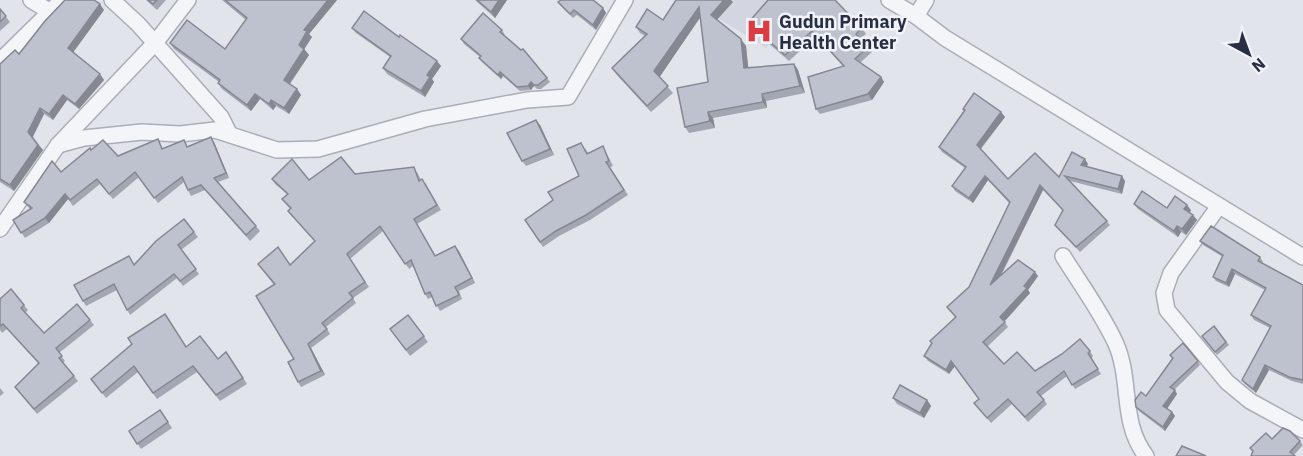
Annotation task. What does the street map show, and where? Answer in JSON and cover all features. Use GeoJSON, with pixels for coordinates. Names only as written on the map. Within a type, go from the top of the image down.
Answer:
{"type":"FeatureCollection","features":[{"type":"Feature","properties":{"kind":"street"},"geometry":{"type":"LineString","coordinates":[[31,0],[49,11]]}},
{"type":"Feature","properties":{"kind":"street"},"geometry":{"type":"LineString","coordinates":[[0,61],[62,0]]}},
{"type":"Feature","properties":{"kind":"street"},"geometry":{"type":"LineString","coordinates":[[112,0],[155,43],[221,117],[229,133]]}},
{"type":"Feature","properties":{"kind":"street"},"geometry":{"type":"LineString","coordinates":[[0,229],[58,145],[155,43],[188,0]]}},
{"type":"Feature","properties":{"kind":"street"},"geometry":{"type":"LineString","coordinates":[[58,145],[84,138],[142,132],[180,134],[215,130],[278,150],[318,149],[424,119],[527,100],[568,97],[625,0]]}},
{"type":"Feature","properties":{"kind":"street"},"geometry":{"type":"LineString","coordinates":[[889,0],[916,16],[960,48],[1303,257]]}},
{"type":"Feature","properties":{"kind":"street"},"geometry":{"type":"LineString","coordinates":[[916,16],[926,0]]}},
{"type":"Feature","properties":{"kind":"street"},"geometry":{"type":"LineString","coordinates":[[1219,206],[1171,273],[1164,293],[1167,310],[1227,382],[1250,401],[1303,430]]}},
{"type":"Feature","properties":{"kind":"street"},"geometry":{"type":"LineString","coordinates":[[1063,256],[1116,346],[1123,371],[1131,428],[1146,456]]}},
{"type":"Feature","properties":{"kind":"shaded area","name":"Gudun Primary Health Center"},"geometry":{"type":"Polygon","coordinates":[[[689,0],[779,0],[793,14],[766,48],[689,0]]]}},
{"type":"Feature","properties":{"kind":"building"},"geometry":{"type":"Polygon","coordinates":[[[65,0],[94,0],[100,4],[68,48],[100,74],[75,104],[63,95],[49,114],[40,108],[28,132],[38,145],[10,185],[0,179],[0,64],[15,50],[19,54],[65,0]]]}},
{"type":"Feature","properties":{"kind":"building"},"geometry":{"type":"Polygon","coordinates":[[[225,0],[328,0],[304,30],[307,31],[299,45],[304,49],[284,80],[297,89],[284,108],[271,100],[269,104],[255,94],[247,105],[218,83],[220,80],[170,43],[187,20],[225,49],[247,18],[225,0]]]}},
{"type":"Feature","properties":{"kind":"building"},"geometry":{"type":"Polygon","coordinates":[[[477,0],[499,0],[491,12],[477,0]]]}},
{"type":"Feature","properties":{"kind":"building"},"geometry":{"type":"Polygon","coordinates":[[[561,0],[593,0],[603,8],[593,25],[574,10],[570,14],[558,2],[561,0]]]}},
{"type":"Feature","properties":{"kind":"building"},"geometry":{"type":"Polygon","coordinates":[[[676,0],[724,0],[711,15],[741,39],[744,68],[794,64],[800,86],[762,94],[763,102],[708,112],[710,121],[685,127],[677,88],[708,82],[699,7],[654,71],[668,86],[647,106],[612,68],[647,34],[636,27],[647,9],[663,20],[676,0]]]}},
{"type":"Feature","properties":{"kind":"building"},"geometry":{"type":"Polygon","coordinates":[[[768,0],[835,0],[862,28],[856,34],[868,47],[855,59],[881,77],[868,94],[816,109],[808,77],[844,66],[812,31],[785,55],[748,23],[768,0]]]}},
{"type":"Feature","properties":{"kind":"building"},"geometry":{"type":"Polygon","coordinates":[[[0,9],[6,16],[0,22],[0,9]]]}},
{"type":"Feature","properties":{"kind":"building"},"geometry":{"type":"Polygon","coordinates":[[[364,11],[437,61],[427,75],[430,77],[421,91],[383,68],[391,56],[352,28],[364,11]]]}},
{"type":"Feature","properties":{"kind":"building"},"geometry":{"type":"Polygon","coordinates":[[[483,13],[502,30],[500,32],[521,50],[523,49],[547,78],[538,85],[531,82],[528,86],[517,87],[500,72],[498,75],[479,58],[481,56],[461,39],[483,13]]]}},
{"type":"Feature","properties":{"kind":"building"},"geometry":{"type":"Polygon","coordinates":[[[974,93],[1001,112],[977,145],[1008,179],[1035,153],[1059,177],[1072,152],[1085,159],[1081,165],[1122,176],[1118,189],[1065,176],[1107,221],[1076,247],[1055,225],[1063,210],[1040,185],[990,285],[1018,260],[1035,272],[1024,286],[1027,288],[1000,317],[1005,322],[983,342],[1004,364],[1017,352],[1035,371],[1080,339],[1090,351],[1088,353],[1098,369],[1072,385],[1064,371],[1037,392],[1044,400],[1025,417],[1008,399],[987,418],[974,403],[979,399],[951,361],[946,370],[924,356],[932,343],[930,341],[956,317],[947,307],[969,287],[1010,202],[985,176],[969,198],[952,186],[966,167],[939,147],[974,93]]]}},
{"type":"Feature","properties":{"kind":"building"},"geometry":{"type":"Polygon","coordinates":[[[536,120],[550,149],[522,161],[507,133],[536,120]]]}},
{"type":"Feature","properties":{"kind":"building"},"geometry":{"type":"Polygon","coordinates":[[[211,137],[226,173],[214,178],[256,226],[246,235],[201,185],[188,190],[182,177],[154,198],[135,172],[109,194],[97,179],[70,200],[65,194],[45,218],[21,233],[13,220],[32,208],[24,202],[52,161],[61,172],[103,140],[118,156],[158,139],[162,149],[184,140],[187,147],[211,137]]]}},
{"type":"Feature","properties":{"kind":"building"},"geometry":{"type":"Polygon","coordinates":[[[581,143],[587,154],[603,146],[609,161],[606,162],[624,190],[540,242],[525,220],[553,200],[548,192],[579,176],[567,149],[581,143]]]}},
{"type":"Feature","properties":{"kind":"building"},"geometry":{"type":"Polygon","coordinates":[[[341,157],[355,174],[414,167],[419,181],[422,179],[437,205],[414,219],[435,256],[455,246],[472,278],[455,287],[459,295],[436,306],[430,292],[425,294],[411,260],[405,264],[380,226],[347,254],[365,282],[349,293],[353,298],[322,323],[327,329],[308,344],[321,371],[298,382],[288,362],[294,359],[256,296],[275,284],[258,264],[278,247],[290,265],[315,241],[288,211],[291,208],[282,199],[288,194],[272,179],[292,159],[309,180],[341,157]]]}},
{"type":"Feature","properties":{"kind":"building"},"geometry":{"type":"Polygon","coordinates":[[[1142,191],[1167,208],[1175,196],[1187,205],[1184,209],[1193,215],[1182,229],[1177,226],[1174,231],[1134,204],[1142,191]]]}},
{"type":"Feature","properties":{"kind":"building"},"geometry":{"type":"Polygon","coordinates":[[[184,219],[194,232],[178,245],[196,269],[180,281],[174,274],[127,310],[114,284],[83,301],[74,285],[129,256],[134,265],[156,241],[184,219]]]}},
{"type":"Feature","properties":{"kind":"building"},"geometry":{"type":"Polygon","coordinates":[[[1211,226],[1260,257],[1258,261],[1303,285],[1303,380],[1289,377],[1265,365],[1253,389],[1242,380],[1271,326],[1251,315],[1266,288],[1232,269],[1226,283],[1213,277],[1223,255],[1200,241],[1211,226]]]}},
{"type":"Feature","properties":{"kind":"building"},"geometry":{"type":"Polygon","coordinates":[[[11,289],[24,305],[21,308],[44,333],[77,304],[90,320],[56,348],[62,356],[59,358],[74,376],[34,409],[15,387],[39,363],[3,324],[0,326],[0,299],[11,289]]]}},
{"type":"Feature","properties":{"kind":"building"},"geometry":{"type":"Polygon","coordinates":[[[165,314],[186,347],[200,336],[218,359],[226,352],[243,378],[216,395],[193,366],[153,393],[134,366],[102,393],[91,379],[132,344],[128,338],[165,314]]]}},
{"type":"Feature","properties":{"kind":"building"},"geometry":{"type":"Polygon","coordinates":[[[408,315],[424,336],[406,350],[390,329],[408,315]]]}},
{"type":"Feature","properties":{"kind":"building"},"geometry":{"type":"Polygon","coordinates":[[[1214,326],[1226,342],[1215,352],[1202,336],[1214,326]]]}},
{"type":"Feature","properties":{"kind":"building"},"geometry":{"type":"Polygon","coordinates":[[[1183,343],[1198,361],[1170,387],[1175,390],[1163,406],[1172,412],[1163,427],[1136,407],[1135,400],[1141,392],[1146,396],[1173,358],[1170,355],[1183,343]]]}},
{"type":"Feature","properties":{"kind":"building"},"geometry":{"type":"Polygon","coordinates":[[[900,385],[927,400],[920,413],[893,398],[900,385]]]}},
{"type":"Feature","properties":{"kind":"building"},"geometry":{"type":"Polygon","coordinates":[[[160,410],[168,422],[137,444],[129,431],[160,410]]]}},
{"type":"Feature","properties":{"kind":"building"},"geometry":{"type":"Polygon","coordinates":[[[1283,428],[1290,431],[1300,441],[1290,452],[1295,456],[1251,456],[1253,451],[1250,448],[1266,433],[1272,439],[1283,428]]]}},
{"type":"Feature","properties":{"kind":"building"},"geometry":{"type":"Polygon","coordinates":[[[1182,446],[1206,456],[1176,456],[1182,446]]]}},
{"type":"Feature","properties":{"kind":"place","name":"Gudun Primary Health Center"},"geometry":{"type":"Point","coordinates":[759,31]}}]}
